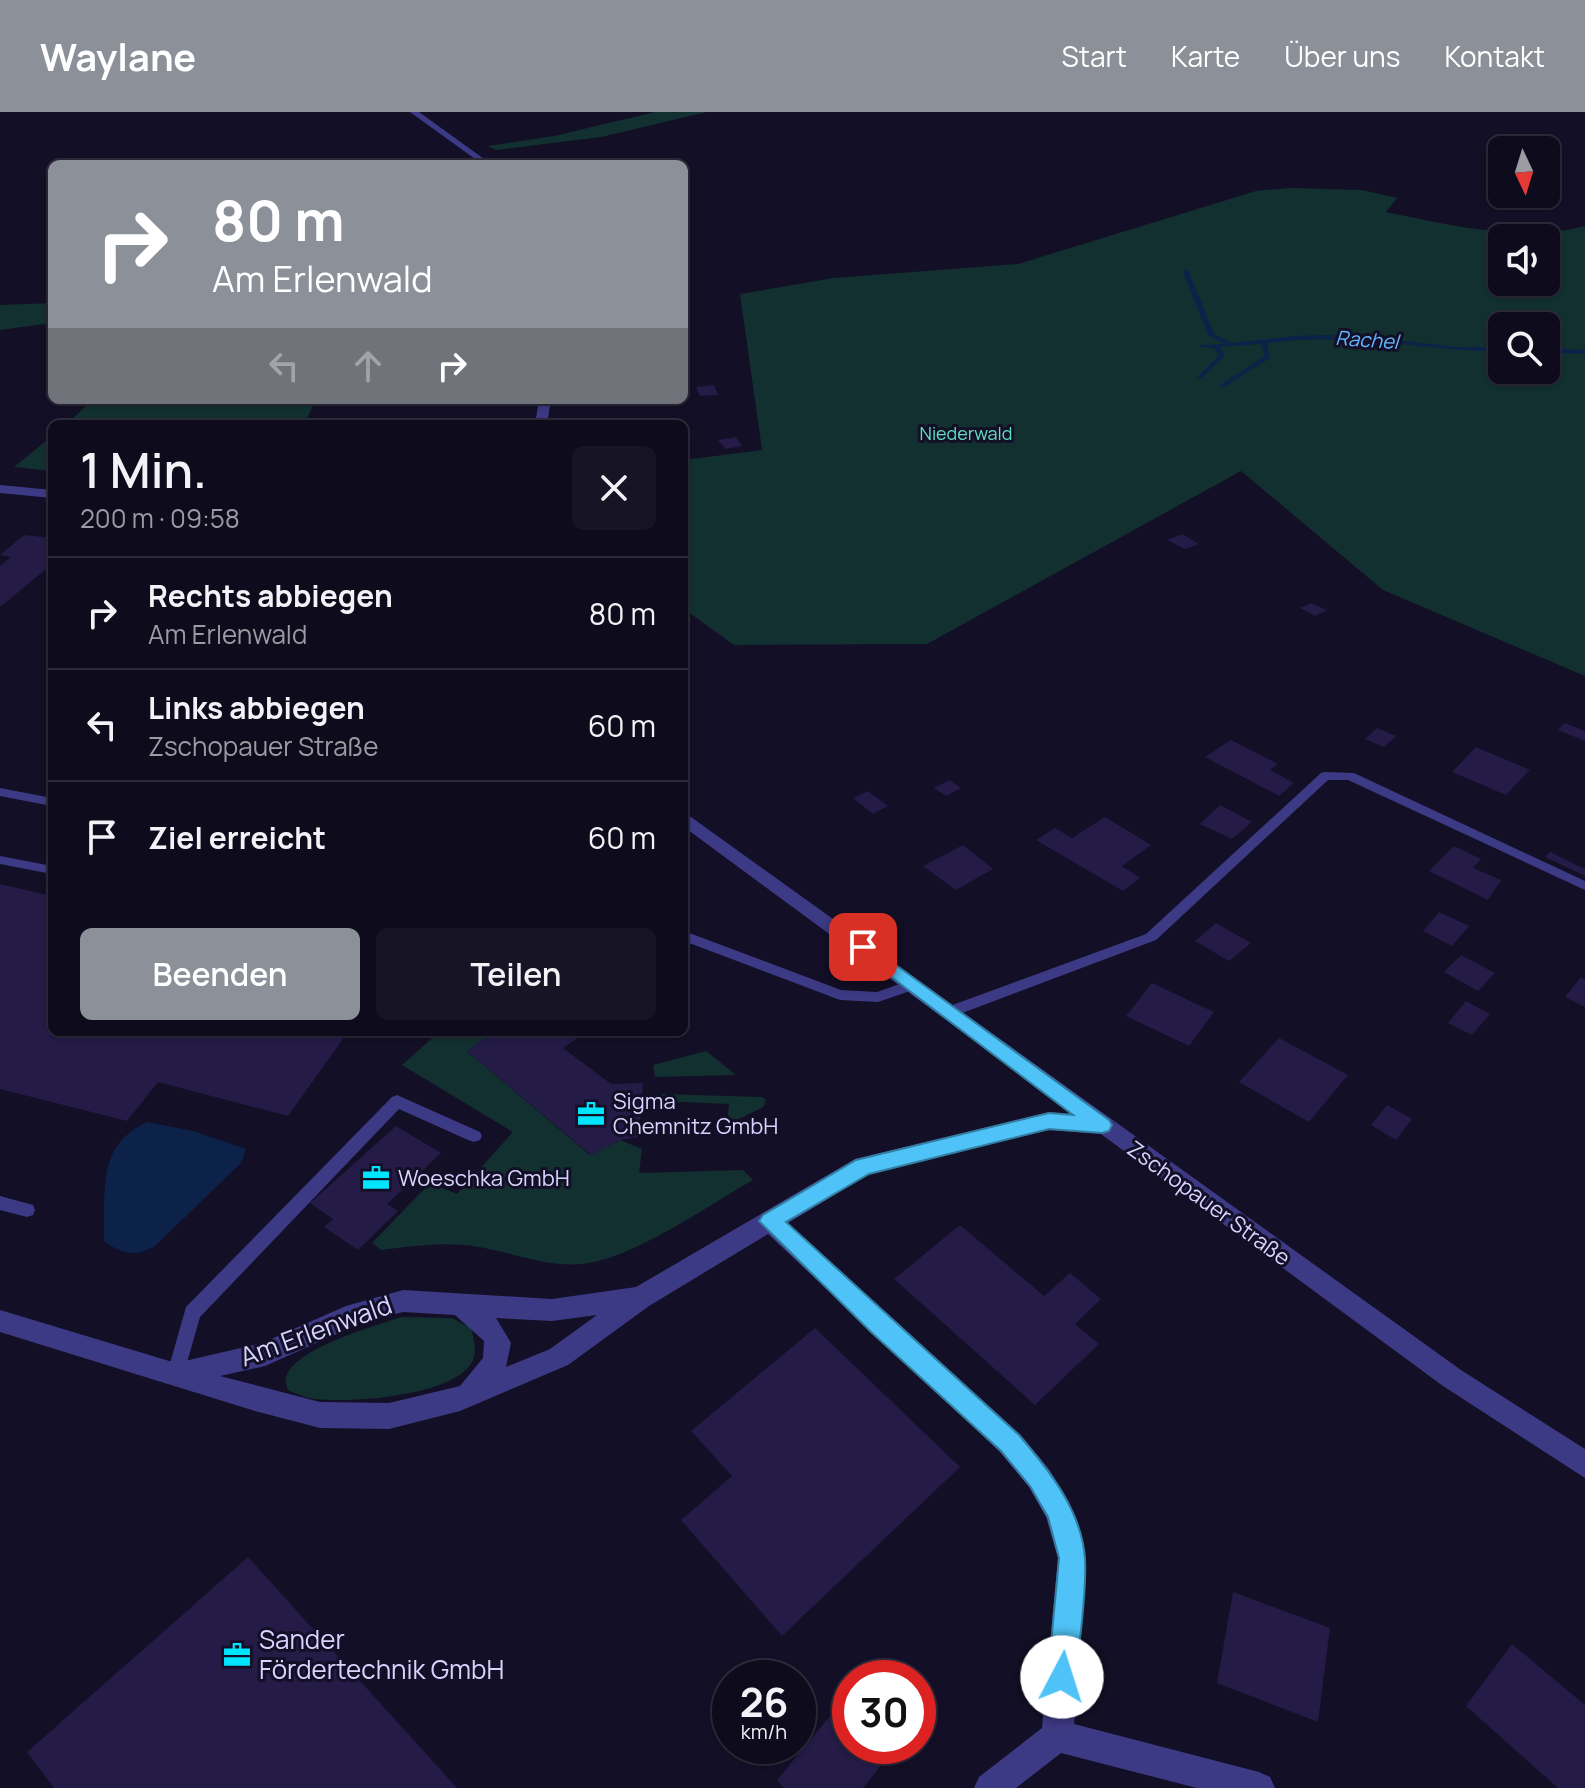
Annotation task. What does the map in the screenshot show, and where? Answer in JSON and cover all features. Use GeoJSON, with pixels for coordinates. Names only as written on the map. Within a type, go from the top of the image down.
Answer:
{"type":"FeatureCollection","features":[{"type":"Feature","properties":{"kind":"street"},"geometry":{"type":"LineString","coordinates":[[414,112],[481,160]]}},
{"type":"Feature","properties":{"kind":"street"},"geometry":{"type":"LineString","coordinates":[[0,489],[48,494]]}},
{"type":"Feature","properties":{"kind":"street","name":"Zschopauer Straße"},"geometry":{"type":"LineString","coordinates":[[688,821],[1452,1378],[1585,1465]]}},
{"type":"Feature","properties":{"kind":"street","name":"Am Erlenwald"},"geometry":{"type":"LineString","coordinates":[[0,1321],[320,1415],[389,1416],[460,1399],[559,1357],[640,1298],[863,1166],[1049,1121],[1102,1125]]}},
{"type":"Feature","properties":{"kind":"street"},"geometry":{"type":"LineString","coordinates":[[770,1221],[1010,1443],[1039,1478],[1059,1512],[1072,1558],[1057,1736],[990,1788]]}},
{"type":"Feature","properties":{"kind":"street","name":"Am Erlenwald"},"geometry":{"type":"LineString","coordinates":[[176,1374],[265,1354],[355,1314],[403,1301],[552,1310],[640,1298]]}},
{"type":"Feature","properties":{"kind":"street","name":"Am Erlenwald"},"geometry":{"type":"LineString","coordinates":[[457,1303],[494,1330],[500,1344],[497,1360],[486,1376],[460,1399]]}},
{"type":"Feature","properties":{"kind":"street"},"geometry":{"type":"LineString","coordinates":[[1057,1736],[1259,1788]]}},
{"type":"Feature","properties":{"kind":"lane"},"geometry":{"type":"LineString","coordinates":[[952,1011],[1151,937],[1325,776],[1350,776],[1585,886]]}},
{"type":"Feature","properties":{"kind":"lane"},"geometry":{"type":"LineString","coordinates":[[0,792],[48,801]]}},
{"type":"Feature","properties":{"kind":"lane"},"geometry":{"type":"LineString","coordinates":[[0,860],[48,869]]}},
{"type":"Feature","properties":{"kind":"lane"},"geometry":{"type":"LineString","coordinates":[[688,938],[840,995],[878,997],[914,984]]}},
{"type":"Feature","properties":{"kind":"lane"},"geometry":{"type":"LineString","coordinates":[[176,1374],[192,1313],[397,1101],[474,1136]]}},
{"type":"Feature","properties":{"kind":"lane"},"geometry":{"type":"LineString","coordinates":[[0,1203],[27,1210]]}},
{"type":"Feature","properties":{"kind":"green space"},"geometry":{"type":"Polygon","coordinates":[[[655,112],[707,112],[601,137],[496,150],[488,146],[554,136],[655,112]]]}},
{"type":"Feature","properties":{"kind":"green space","name":"Niederwald"},"geometry":{"type":"Polygon","coordinates":[[[1290,188],[1362,190],[1397,198],[1386,212],[1488,230],[1488,296],[1560,296],[1560,231],[1585,226],[1585,676],[1383,590],[1241,471],[927,644],[734,645],[688,612],[688,459],[762,450],[740,294],[834,278],[1018,264],[1256,191],[1290,188]]]}},
{"type":"Feature","properties":{"kind":"green space"},"geometry":{"type":"Polygon","coordinates":[[[48,303],[48,324],[0,330],[0,305],[48,303]]]}},
{"type":"Feature","properties":{"kind":"green space"},"geometry":{"type":"Polygon","coordinates":[[[88,404],[314,404],[306,420],[71,420],[88,404]]]}},
{"type":"Feature","properties":{"kind":"green space"},"geometry":{"type":"Polygon","coordinates":[[[48,439],[48,471],[14,467],[48,439]]]}},
{"type":"Feature","properties":{"kind":"green space"},"geometry":{"type":"Polygon","coordinates":[[[435,1036],[489,1036],[467,1051],[590,1155],[620,1140],[642,1149],[639,1173],[743,1170],[753,1180],[646,1242],[602,1260],[582,1264],[543,1262],[455,1244],[381,1250],[372,1243],[430,1183],[457,1194],[513,1132],[402,1065],[435,1036]]]}},
{"type":"Feature","properties":{"kind":"green space"},"geometry":{"type":"Polygon","coordinates":[[[706,1051],[736,1075],[655,1077],[653,1065],[706,1051]]]}},
{"type":"Feature","properties":{"kind":"green space"},"geometry":{"type":"Polygon","coordinates":[[[660,1094],[762,1097],[766,1100],[763,1107],[727,1125],[729,1104],[660,1101],[660,1094]]]}},
{"type":"Feature","properties":{"kind":"green space"},"geometry":{"type":"Polygon","coordinates":[[[401,1317],[452,1318],[471,1328],[475,1351],[471,1364],[460,1375],[443,1384],[399,1395],[333,1400],[310,1398],[288,1390],[286,1378],[292,1367],[318,1348],[401,1317]]]}},
{"type":"Feature","properties":{"kind":"water"},"geometry":{"type":"Polygon","coordinates":[[[148,1122],[193,1131],[246,1149],[241,1163],[155,1246],[128,1253],[104,1241],[107,1172],[119,1143],[148,1122]]]}},
{"type":"Feature","properties":{"kind":"building"},"geometry":{"type":"Polygon","coordinates":[[[714,385],[718,395],[700,396],[696,387],[714,385]]]}},
{"type":"Feature","properties":{"kind":"building"},"geometry":{"type":"Polygon","coordinates":[[[736,437],[742,446],[725,449],[718,440],[736,437]]]}},
{"type":"Feature","properties":{"kind":"building"},"geometry":{"type":"Polygon","coordinates":[[[1182,534],[1199,544],[1185,549],[1167,540],[1182,534]]]}},
{"type":"Feature","properties":{"kind":"building"},"geometry":{"type":"Polygon","coordinates":[[[24,535],[48,538],[48,567],[0,607],[0,566],[11,557],[0,555],[24,535]]]}},
{"type":"Feature","properties":{"kind":"building"},"geometry":{"type":"Polygon","coordinates":[[[1311,603],[1327,610],[1315,616],[1300,608],[1311,603]]]}},
{"type":"Feature","properties":{"kind":"building"},"geometry":{"type":"Polygon","coordinates":[[[1565,723],[1585,731],[1585,741],[1558,730],[1565,723]]]}},
{"type":"Feature","properties":{"kind":"building"},"geometry":{"type":"Polygon","coordinates":[[[1377,728],[1396,736],[1384,747],[1365,739],[1377,728]]]}},
{"type":"Feature","properties":{"kind":"building"},"geometry":{"type":"Polygon","coordinates":[[[1231,740],[1278,764],[1270,770],[1294,783],[1279,796],[1205,757],[1231,740]]]}},
{"type":"Feature","properties":{"kind":"building"},"geometry":{"type":"Polygon","coordinates":[[[1476,747],[1530,770],[1506,795],[1452,772],[1476,747]]]}},
{"type":"Feature","properties":{"kind":"building"},"geometry":{"type":"Polygon","coordinates":[[[950,780],[961,788],[946,796],[934,788],[950,780]]]}},
{"type":"Feature","properties":{"kind":"building"},"geometry":{"type":"Polygon","coordinates":[[[868,791],[888,806],[873,814],[853,798],[868,791]]]}},
{"type":"Feature","properties":{"kind":"building"},"geometry":{"type":"Polygon","coordinates":[[[1220,805],[1252,822],[1232,839],[1200,824],[1220,805]]]}},
{"type":"Feature","properties":{"kind":"building"},"geometry":{"type":"Polygon","coordinates":[[[1105,817],[1151,845],[1122,866],[1140,878],[1123,891],[1036,840],[1055,828],[1072,838],[1105,817]]]}},
{"type":"Feature","properties":{"kind":"building"},"geometry":{"type":"Polygon","coordinates":[[[963,845],[993,869],[956,890],[923,866],[963,845]]]}},
{"type":"Feature","properties":{"kind":"building"},"geometry":{"type":"Polygon","coordinates":[[[1454,846],[1481,859],[1473,868],[1501,880],[1488,900],[1429,871],[1454,846]]]}},
{"type":"Feature","properties":{"kind":"building"},"geometry":{"type":"Polygon","coordinates":[[[1550,852],[1585,869],[1585,876],[1545,857],[1550,852]]]}},
{"type":"Feature","properties":{"kind":"building"},"geometry":{"type":"Polygon","coordinates":[[[0,884],[48,895],[48,1036],[345,1036],[288,1116],[158,1082],[127,1121],[0,1089],[0,884]]]}},
{"type":"Feature","properties":{"kind":"building"},"geometry":{"type":"Polygon","coordinates":[[[1439,912],[1469,926],[1452,946],[1423,931],[1439,912]]]}},
{"type":"Feature","properties":{"kind":"building"},"geometry":{"type":"Polygon","coordinates":[[[1216,923],[1251,943],[1229,961],[1195,941],[1216,923]]]}},
{"type":"Feature","properties":{"kind":"building"},"geometry":{"type":"Polygon","coordinates":[[[1461,955],[1495,973],[1478,991],[1444,972],[1461,955]]]}},
{"type":"Feature","properties":{"kind":"building"},"geometry":{"type":"Polygon","coordinates":[[[1581,977],[1585,980],[1585,1007],[1565,997],[1581,977]]]}},
{"type":"Feature","properties":{"kind":"building"},"geometry":{"type":"Polygon","coordinates":[[[1152,983],[1214,1012],[1189,1046],[1126,1016],[1152,983]]]}},
{"type":"Feature","properties":{"kind":"building"},"geometry":{"type":"Polygon","coordinates":[[[1466,1001],[1490,1014],[1472,1035],[1448,1023],[1466,1001]]]}},
{"type":"Feature","properties":{"kind":"building","name":"Sigma Chemnitz GmbH"},"geometry":{"type":"Polygon","coordinates":[[[489,1036],[580,1036],[563,1048],[611,1084],[643,1083],[639,1137],[620,1140],[591,1155],[467,1051],[489,1036]]]}},
{"type":"Feature","properties":{"kind":"building"},"geometry":{"type":"Polygon","coordinates":[[[1279,1038],[1348,1075],[1309,1122],[1239,1082],[1279,1038]]]}},
{"type":"Feature","properties":{"kind":"building"},"geometry":{"type":"Polygon","coordinates":[[[1387,1105],[1412,1119],[1396,1140],[1371,1125],[1387,1105]]]}},
{"type":"Feature","properties":{"kind":"building","name":"Woeschka GmbH"},"geometry":{"type":"Polygon","coordinates":[[[396,1126],[441,1153],[387,1204],[398,1211],[358,1250],[324,1227],[333,1219],[310,1203],[396,1126]]]}},
{"type":"Feature","properties":{"kind":"building"},"geometry":{"type":"Polygon","coordinates":[[[960,1225],[1044,1296],[1070,1273],[1101,1299],[1075,1324],[1099,1344],[1035,1405],[894,1279],[960,1225]]]}},
{"type":"Feature","properties":{"kind":"building"},"geometry":{"type":"Polygon","coordinates":[[[815,1328],[960,1467],[782,1636],[681,1520],[732,1476],[691,1431],[815,1328]]]}},
{"type":"Feature","properties":{"kind":"building","name":"Sander Fördertechnik GmbH"},"geometry":{"type":"Polygon","coordinates":[[[248,1557],[457,1788],[54,1788],[27,1752],[248,1557]]]}},
{"type":"Feature","properties":{"kind":"building"},"geometry":{"type":"Polygon","coordinates":[[[1233,1592],[1330,1628],[1318,1722],[1217,1683],[1233,1592]]]}},
{"type":"Feature","properties":{"kind":"building"},"geometry":{"type":"Polygon","coordinates":[[[1512,1644],[1585,1705],[1585,1788],[1558,1788],[1466,1706],[1512,1644]]]}},
{"type":"Feature","properties":{"kind":"building"},"geometry":{"type":"Polygon","coordinates":[[[832,1714],[832,1764],[882,1764],[863,1788],[784,1788],[777,1780],[790,1764],[816,1764],[816,1733],[832,1714]]]}},
{"type":"Feature","properties":{"kind":"waterway"},"geometry":{"type":"LineString","coordinates":[[1186,272],[1211,335],[1230,344]]}},
{"type":"Feature","properties":{"kind":"waterway","name":"Rachel"},"geometry":{"type":"LineString","coordinates":[[1263,341],[1324,337],[1488,349]]}},
{"type":"Feature","properties":{"kind":"waterway","name":"Rachel"},"geometry":{"type":"LineString","coordinates":[[1201,346],[1263,341]]}},
{"type":"Feature","properties":{"kind":"waterway"},"geometry":{"type":"LineString","coordinates":[[1222,386],[1268,357],[1263,341]]}},
{"type":"Feature","properties":{"kind":"waterway"},"geometry":{"type":"LineString","coordinates":[[1200,377],[1222,355],[1216,346]]}},
{"type":"Feature","properties":{"kind":"waterway","name":"Rachel"},"geometry":{"type":"LineString","coordinates":[[1560,351],[1585,352]]}},
{"type":"Feature","properties":{"kind":"place","name":"Sigma Chemnitz GmbH"},"geometry":{"type":"Point","coordinates":[591,1114]}},
{"type":"Feature","properties":{"kind":"place","name":"Woeschka GmbH"},"geometry":{"type":"Point","coordinates":[376,1178]}},
{"type":"Feature","properties":{"kind":"place","name":"Sander Fördertechnik GmbH"},"geometry":{"type":"Point","coordinates":[237,1655]}},
{"type":"Feature","properties":{"kind":"route"},"geometry":{"type":"LineString","coordinates":[[863,947],[1102,1125],[1049,1121],[863,1166],[770,1221],[1010,1443],[1039,1478],[1059,1512],[1072,1558],[1062,1677]]}}]}
